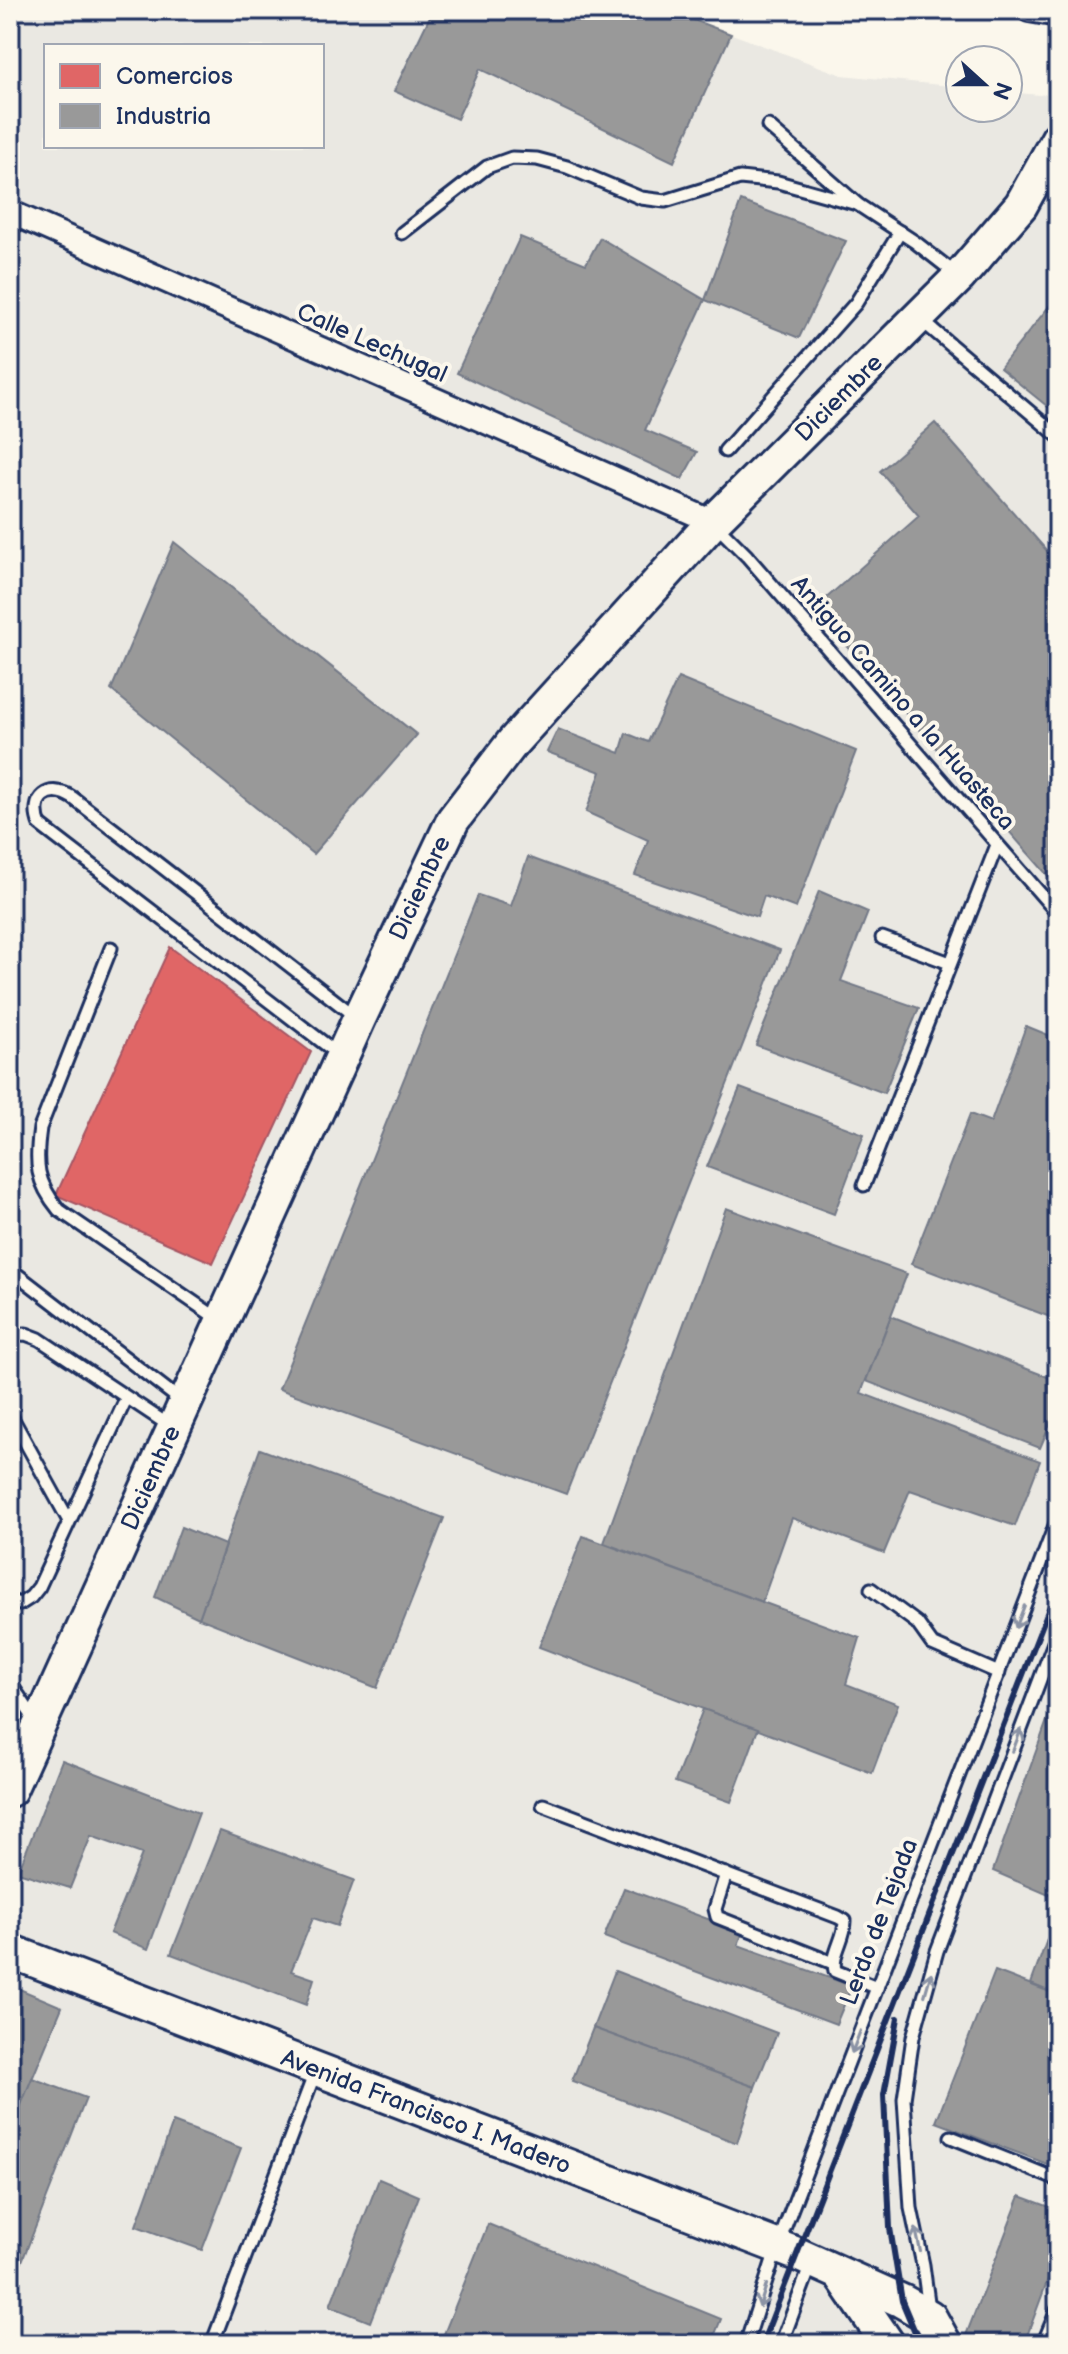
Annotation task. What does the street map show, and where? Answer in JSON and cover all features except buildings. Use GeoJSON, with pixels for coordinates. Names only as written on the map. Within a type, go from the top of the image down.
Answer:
{"type":"FeatureCollection","features":[{"type":"Feature","properties":{"kind":"street"},"geometry":{"type":"LineString","coordinates":[[1029,10],[1058,15]]}},
{"type":"Feature","properties":{"kind":"street","name":"Diciembre"},"geometry":{"type":"LineString","coordinates":[[10,1790],[341,1057],[453,820],[513,742],[713,522],[959,277],[1021,205],[1058,138]]}},
{"type":"Feature","properties":{"kind":"street","name":"Calle Lechugal"},"geometry":{"type":"LineString","coordinates":[[10,212],[713,522]]}},
{"type":"Feature","properties":{"kind":"street","name":"Avenida Francisco I. Madero"},"geometry":{"type":"LineString","coordinates":[[10,1951],[812,2261],[902,2301],[938,2331]]}},
{"type":"Feature","properties":{"kind":"street","name":"Avenida Francisco I. Madero"},"geometry":{"type":"LineString","coordinates":[[841,2275],[888,2344]]}},
{"type":"Feature","properties":{"kind":"lane"},"geometry":{"type":"LineString","coordinates":[[768,126],[857,204],[959,277]]}},
{"type":"Feature","properties":{"kind":"lane"},"geometry":{"type":"LineString","coordinates":[[402,233],[487,167],[512,158],[537,159],[567,167],[641,198],[665,201],[740,178],[778,182],[857,204]]}},
{"type":"Feature","properties":{"kind":"lane"},"geometry":{"type":"LineString","coordinates":[[725,451],[856,303],[900,232]]}},
{"type":"Feature","properties":{"kind":"lane"},"geometry":{"type":"LineString","coordinates":[[919,319],[1058,436]]}},
{"type":"Feature","properties":{"kind":"lane","name":"Antiguo Camino a la Huasteca"},"geometry":{"type":"LineString","coordinates":[[713,522],[747,556],[1058,914]]}},
{"type":"Feature","properties":{"kind":"lane"},"geometry":{"type":"LineString","coordinates":[[341,1057],[40,825],[37,816],[43,795],[56,790],[73,798],[359,1019]]}},
{"type":"Feature","properties":{"kind":"lane"},"geometry":{"type":"LineString","coordinates":[[864,1185],[997,845]]}},
{"type":"Feature","properties":{"kind":"lane"},"geometry":{"type":"LineString","coordinates":[[882,938],[950,963]]}},
{"type":"Feature","properties":{"kind":"lane"},"geometry":{"type":"LineString","coordinates":[[111,948],[40,1128],[36,1158],[43,1190],[59,1210],[222,1321]]}},
{"type":"Feature","properties":{"kind":"lane"},"geometry":{"type":"LineString","coordinates":[[10,1269],[179,1416]]}},
{"type":"Feature","properties":{"kind":"lane"},"geometry":{"type":"LineString","coordinates":[[10,1335],[26,1334],[39,1339],[126,1399],[179,1416]]}},
{"type":"Feature","properties":{"kind":"lane"},"geometry":{"type":"LineString","coordinates":[[10,1601],[20,1604],[39,1587],[126,1399]]}},
{"type":"Feature","properties":{"kind":"lane"},"geometry":{"type":"LineString","coordinates":[[10,1414],[69,1521]]}},
{"type":"Feature","properties":{"kind":"lane","name":"Lerdo de Tejada"},"geometry":{"type":"LineString","coordinates":[[746,2344],[777,2247],[1058,1518]]}},
{"type":"Feature","properties":{"kind":"lane"},"geometry":{"type":"LineString","coordinates":[[871,1589],[917,1623],[932,1644],[999,1673]]}},
{"type":"Feature","properties":{"kind":"lane"},"geometry":{"type":"LineString","coordinates":[[938,2331],[911,2208],[904,2099],[913,2037],[937,1951],[1058,1632]]}},
{"type":"Feature","properties":{"kind":"lane"},"geometry":{"type":"LineString","coordinates":[[10,1683],[39,1726]]}},
{"type":"Feature","properties":{"kind":"lane"},"geometry":{"type":"LineString","coordinates":[[543,1805],[845,1921],[845,1930],[833,1963],[835,1971],[877,1988]]}},
{"type":"Feature","properties":{"kind":"lane"},"geometry":{"type":"LineString","coordinates":[[726,1874],[715,1909],[717,1917],[833,1963]]}},
{"type":"Feature","properties":{"kind":"lane"},"geometry":{"type":"LineString","coordinates":[[212,2344],[317,2070]]}},
{"type":"Feature","properties":{"kind":"lane"},"geometry":{"type":"LineString","coordinates":[[951,2137],[1058,2180]]}},
{"type":"Feature","properties":{"kind":"lane"},"geometry":{"type":"LineString","coordinates":[[781,2344],[812,2261]]}},
{"type":"Feature","properties":{"kind":"lane"},"geometry":{"type":"LineString","coordinates":[[1043,2344],[1058,2308]]}},
{"type":"Feature","properties":{"kind":"shaded area"},"geometry":{"type":"Polygon","coordinates":[[[10,10],[667,10],[842,75],[944,85],[944,124],[1024,124],[1024,94],[1040,95],[1058,91],[1058,2344],[10,2344],[10,10]]]}},
{"type":"Feature","properties":{"kind":"railway"},"geometry":{"type":"LineString","coordinates":[[762,2344],[1058,1585]]}},
{"type":"Feature","properties":{"kind":"railway"},"geometry":{"type":"LineString","coordinates":[[898,2018],[884,2095],[890,2228],[902,2301],[920,2344]]}}]}
